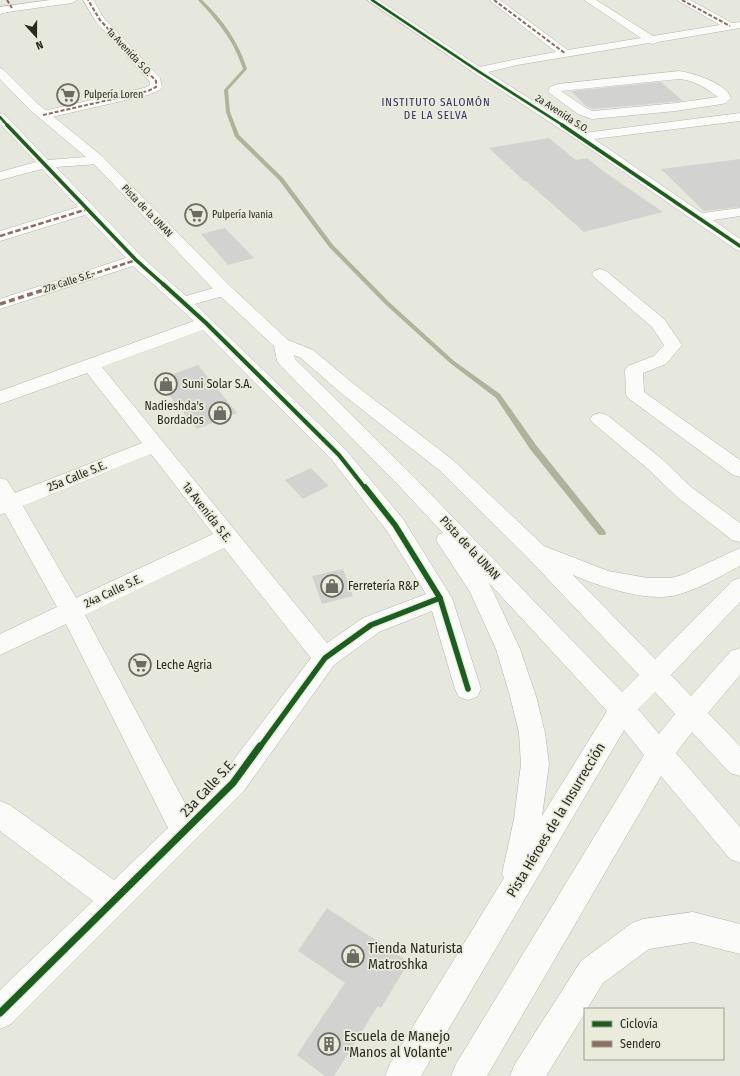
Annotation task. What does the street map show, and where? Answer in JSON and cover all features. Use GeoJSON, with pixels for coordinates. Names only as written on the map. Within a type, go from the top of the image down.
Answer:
{"type":"FeatureCollection","features":[{"type":"Feature","properties":{"kind":"street"},"geometry":{"type":"LineString","coordinates":[[4,8],[72,0]]}},
{"type":"Feature","properties":{"kind":"street","name":"1a Avenida S.O."},"geometry":{"type":"LineString","coordinates":[[43,115],[148,91],[156,87],[156,81],[100,20],[88,0]]}},
{"type":"Feature","properties":{"kind":"street","name":"2a Avenida S.O."},"geometry":{"type":"LineString","coordinates":[[372,0],[582,137],[740,246]]}},
{"type":"Feature","properties":{"kind":"street"},"geometry":{"type":"LineString","coordinates":[[494,0],[566,54]]}},
{"type":"Feature","properties":{"kind":"street"},"geometry":{"type":"LineString","coordinates":[[589,0],[652,41]]}},
{"type":"Feature","properties":{"kind":"street"},"geometry":{"type":"LineString","coordinates":[[682,0],[735,26]]}},
{"type":"Feature","properties":{"kind":"street"},"geometry":{"type":"LineString","coordinates":[[478,70],[735,26]]}},
{"type":"Feature","properties":{"kind":"street","name":"Pista de la UNAN"},"geometry":{"type":"LineString","coordinates":[[0,72],[5,80],[43,115],[98,160],[224,290],[282,344],[307,354],[348,389],[446,465],[536,552],[740,764]]}},
{"type":"Feature","properties":{"kind":"street"},"geometry":{"type":"LineString","coordinates":[[536,108],[570,103],[588,114],[597,115],[684,106],[722,100],[725,98],[724,95],[700,80],[679,75],[558,88],[554,90],[554,92],[570,103]]}},
{"type":"Feature","properties":{"kind":"street"},"geometry":{"type":"LineString","coordinates":[[582,137],[740,117]]}},
{"type":"Feature","properties":{"kind":"street"},"geometry":{"type":"LineString","coordinates":[[1,119],[136,260],[206,323],[339,454],[395,525],[440,598],[468,689]]}},
{"type":"Feature","properties":{"kind":"street"},"geometry":{"type":"LineString","coordinates":[[0,176],[45,164],[98,160]]}},
{"type":"Feature","properties":{"kind":"street"},"geometry":{"type":"LineString","coordinates":[[0,236],[88,209]]}},
{"type":"Feature","properties":{"kind":"street"},"geometry":{"type":"LineString","coordinates":[[698,218],[740,212]]}},
{"type":"Feature","properties":{"kind":"street","name":"27a Calle S.E."},"geometry":{"type":"LineString","coordinates":[[0,304],[136,260]]}},
{"type":"Feature","properties":{"kind":"street"},"geometry":{"type":"LineString","coordinates":[[600,274],[658,323],[673,345],[660,360],[634,370],[635,394],[740,470]]}},
{"type":"Feature","properties":{"kind":"street"},"geometry":{"type":"LineString","coordinates":[[183,302],[224,290]]}},
{"type":"Feature","properties":{"kind":"street"},"geometry":{"type":"LineString","coordinates":[[0,398],[206,323]]}},
{"type":"Feature","properties":{"kind":"street","name":"Pista de la UNAN"},"geometry":{"type":"LineString","coordinates":[[282,344],[286,361],[408,483],[622,709],[740,849]]}},
{"type":"Feature","properties":{"kind":"street","name":"1a Avenida S.E."},"geometry":{"type":"LineString","coordinates":[[91,365],[226,537],[324,658]]}},
{"type":"Feature","properties":{"kind":"street"},"geometry":{"type":"LineString","coordinates":[[600,419],[655,464],[684,492],[740,534]]}},
{"type":"Feature","properties":{"kind":"street","name":"25a Calle S.E."},"geometry":{"type":"LineString","coordinates":[[4,499],[155,445]]}},
{"type":"Feature","properties":{"kind":"street"},"geometry":{"type":"LineString","coordinates":[[408,483],[480,588],[508,649],[523,696],[532,733],[535,764],[528,819],[514,889]]}},
{"type":"Feature","properties":{"kind":"street"},"geometry":{"type":"LineString","coordinates":[[4,499],[71,611],[184,830]]}},
{"type":"Feature","properties":{"kind":"street","name":"24a Calle S.E."},"geometry":{"type":"LineString","coordinates":[[0,644],[226,537]]}},
{"type":"Feature","properties":{"kind":"street"},"geometry":{"type":"LineString","coordinates":[[536,552],[605,578],[648,587],[671,588],[690,582],[740,556]]}},
{"type":"Feature","properties":{"kind":"street","name":"Pista Héroes de la Insurrección"},"geometry":{"type":"LineString","coordinates":[[402,1076],[622,709],[740,587]]}},
{"type":"Feature","properties":{"kind":"street","name":"23a Calle S.E."},"geometry":{"type":"LineString","coordinates":[[0,1013],[233,783],[324,658],[371,625],[440,598]]}},
{"type":"Feature","properties":{"kind":"street"},"geometry":{"type":"LineString","coordinates":[[468,1076],[660,753],[692,713],[740,658]]}},
{"type":"Feature","properties":{"kind":"street"},"geometry":{"type":"LineString","coordinates":[[0,814],[115,899]]}},
{"type":"Feature","properties":{"kind":"street"},"geometry":{"type":"LineString","coordinates":[[526,1076],[592,972],[643,934],[693,927],[740,939]]}},
{"type":"Feature","properties":{"kind":"building"},"geometry":{"type":"Polygon","coordinates":[[[661,82],[683,101],[593,109],[586,106],[571,91],[661,82]]]}},
{"type":"Feature","properties":{"kind":"building"},"geometry":{"type":"Polygon","coordinates":[[[549,138],[576,160],[587,158],[603,171],[663,212],[584,232],[526,181],[524,181],[489,148],[549,138]]]}},
{"type":"Feature","properties":{"kind":"building"},"geometry":{"type":"Polygon","coordinates":[[[740,159],[740,207],[704,211],[661,169],[740,159]]]}},
{"type":"Feature","properties":{"kind":"building"},"geometry":{"type":"Polygon","coordinates":[[[225,228],[254,258],[228,265],[201,234],[225,228]]]}},
{"type":"Feature","properties":{"kind":"building"},"geometry":{"type":"Polygon","coordinates":[[[198,365],[237,413],[197,429],[157,380],[198,365]]]}},
{"type":"Feature","properties":{"kind":"building"},"geometry":{"type":"Polygon","coordinates":[[[311,468],[329,486],[303,499],[285,480],[311,468]]]}},
{"type":"Feature","properties":{"kind":"building","name":"Ferretería R&P"},"geometry":{"type":"Polygon","coordinates":[[[343,569],[353,596],[322,604],[312,576],[343,569]]]}},
{"type":"Feature","properties":{"kind":"building"},"geometry":{"type":"Polygon","coordinates":[[[327,908],[409,962],[381,1008],[378,1006],[334,1076],[325,1076],[297,1055],[345,983],[298,951],[327,908]]]}},
{"type":"Feature","properties":{"kind":"waterway"},"geometry":{"type":"LineString","coordinates":[[200,0],[215,15],[233,40],[245,69],[226,90],[228,112],[237,136],[281,179],[331,246],[387,303],[452,362],[498,396],[533,447],[602,533]]}},
{"type":"Feature","properties":{"kind":"marked path"},"geometry":{"type":"LineString","coordinates":[[7,0],[12,8]]}},
{"type":"Feature","properties":{"kind":"marked path"},"geometry":{"type":"LineString","coordinates":[[43,115],[148,91],[156,87],[156,81],[100,20],[88,0]]}},
{"type":"Feature","properties":{"kind":"marked path"},"geometry":{"type":"LineString","coordinates":[[494,0],[566,54]]}},
{"type":"Feature","properties":{"kind":"marked path"},"geometry":{"type":"LineString","coordinates":[[682,0],[730,26]]}},
{"type":"Feature","properties":{"kind":"marked path"},"geometry":{"type":"LineString","coordinates":[[0,236],[88,209]]}},
{"type":"Feature","properties":{"kind":"marked path"},"geometry":{"type":"LineString","coordinates":[[0,304],[136,260]]}},
{"type":"Feature","properties":{"kind":"cycle path"},"geometry":{"type":"LineString","coordinates":[[372,0],[478,71],[582,137],[740,246]]}},
{"type":"Feature","properties":{"kind":"cycle path"},"geometry":{"type":"LineString","coordinates":[[0,117],[136,260],[206,323],[339,455],[395,525],[440,598],[468,689]]}},
{"type":"Feature","properties":{"kind":"cycle path"},"geometry":{"type":"LineString","coordinates":[[0,1013],[233,783],[325,658],[371,625],[440,598]]}},
{"type":"Feature","properties":{"kind":"place","name":"Pulpería Loren"},"geometry":{"type":"Point","coordinates":[68,95]}},
{"type":"Feature","properties":{"kind":"place","name":"Pulpería Ivania"},"geometry":{"type":"Point","coordinates":[196,215]}},
{"type":"Feature","properties":{"kind":"place","name":"Suni Solar S.A."},"geometry":{"type":"Point","coordinates":[166,384]}},
{"type":"Feature","properties":{"kind":"place","name":"Nadieshda's Bordados"},"geometry":{"type":"Point","coordinates":[220,413]}},
{"type":"Feature","properties":{"kind":"place","name":"Ferretería R&P"},"geometry":{"type":"Point","coordinates":[332,586]}},
{"type":"Feature","properties":{"kind":"place","name":"Leche Agria"},"geometry":{"type":"Point","coordinates":[140,665]}},
{"type":"Feature","properties":{"kind":"place","name":"Tienda Naturista Matroshka"},"geometry":{"type":"Point","coordinates":[353,956]}},
{"type":"Feature","properties":{"kind":"place","name":"Escuela de Manejo \"Manos al Volante\""},"geometry":{"type":"Point","coordinates":[329,1044]}},
{"type":"Feature","properties":{"kind":"district","name":"INSTITUTO SALOMÓN DE LA SELVA"},"geometry":{"type":"Point","coordinates":[436,108]}}]}
